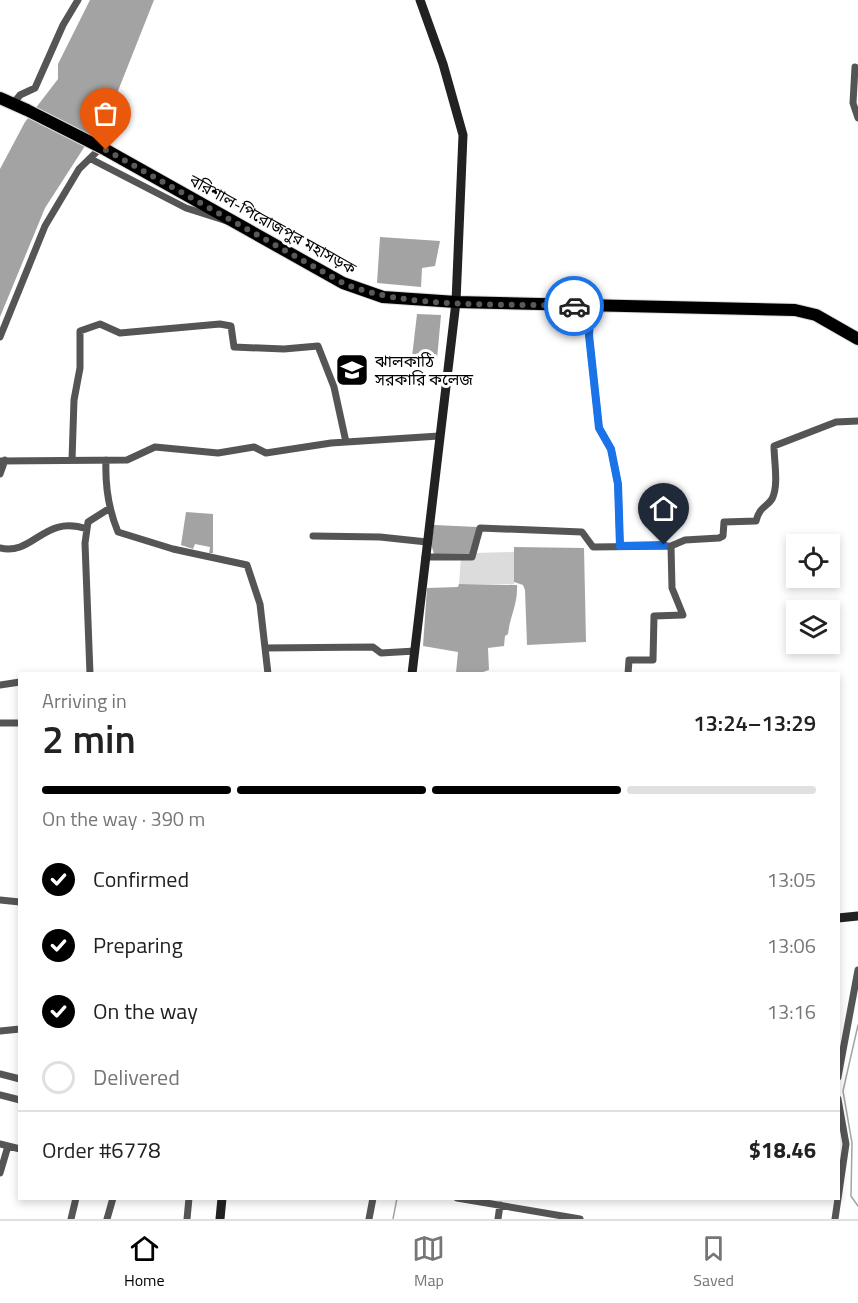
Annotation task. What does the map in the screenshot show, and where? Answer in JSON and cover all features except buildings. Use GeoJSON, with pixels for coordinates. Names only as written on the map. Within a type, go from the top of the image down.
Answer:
{"type":"FeatureCollection","features":[{"type":"Feature","properties":{"kind":"highway"},"geometry":{"type":"LineString","coordinates":[[0,98],[13,104]]}},
{"type":"Feature","properties":{"kind":"highway","name":"বরিশাল-পিরোজপুর মহাসড়ক"},"geometry":{"type":"LineString","coordinates":[[13,104],[106,150],[343,283],[367,293],[456,302],[795,310],[816,315],[858,339]]}},
{"type":"Feature","properties":{"kind":"main road"},"geometry":{"type":"LineString","coordinates":[[412,672],[456,302],[463,135],[443,64],[420,0]]}},
{"type":"Feature","properties":{"kind":"main road"},"geometry":{"type":"LineString","coordinates":[[840,918],[858,916]]}},
{"type":"Feature","properties":{"kind":"main road"},"geometry":{"type":"LineString","coordinates":[[220,1219],[222,1200]]}},
{"type":"Feature","properties":{"kind":"street"},"geometry":{"type":"LineString","coordinates":[[13,104],[20,95],[35,88],[63,25],[78,0]]}},
{"type":"Feature","properties":{"kind":"street"},"geometry":{"type":"LineString","coordinates":[[855,67],[853,103],[858,118]]}},
{"type":"Feature","properties":{"kind":"street"},"geometry":{"type":"LineString","coordinates":[[0,337],[45,226],[79,169],[115,134]]}},
{"type":"Feature","properties":{"kind":"street"},"geometry":{"type":"LineString","coordinates":[[91,159],[186,208],[220,221],[236,222]]}},
{"type":"Feature","properties":{"kind":"street"},"geometry":{"type":"LineString","coordinates":[[591,306],[589,335],[599,428],[611,449],[618,484],[620,546]]}},
{"type":"Feature","properties":{"kind":"street"},"geometry":{"type":"LineString","coordinates":[[72,460],[74,400],[80,368],[80,331],[100,324],[120,333],[220,324],[231,326],[234,347],[284,349],[318,346],[334,387],[346,442]]}},
{"type":"Feature","properties":{"kind":"street"},"geometry":{"type":"LineString","coordinates":[[425,557],[472,557],[480,528],[582,532],[593,547],[671,546],[685,540],[719,538],[723,536],[724,522],[729,520],[756,521],[759,508],[771,500],[774,490],[774,446],[836,422],[858,421]]}},
{"type":"Feature","properties":{"kind":"street"},"geometry":{"type":"LineString","coordinates":[[0,474],[2,460],[127,460],[156,447],[218,453],[254,447],[266,453],[346,442],[439,436]]}},
{"type":"Feature","properties":{"kind":"street"},"geometry":{"type":"LineString","coordinates":[[106,460],[105,485],[118,532],[181,551],[247,565],[260,604],[268,672]]}},
{"type":"Feature","properties":{"kind":"street"},"geometry":{"type":"LineString","coordinates":[[90,672],[86,582],[87,522],[110,508]]}},
{"type":"Feature","properties":{"kind":"street"},"geometry":{"type":"LineString","coordinates":[[0,548],[15,550],[58,525],[87,529]]}},
{"type":"Feature","properties":{"kind":"street"},"geometry":{"type":"LineString","coordinates":[[313,536],[380,537],[427,542]]}},
{"type":"Feature","properties":{"kind":"street"},"geometry":{"type":"LineString","coordinates":[[628,672],[629,660],[652,660],[654,616],[683,615],[672,588],[671,546]]}},
{"type":"Feature","properties":{"kind":"street"},"geometry":{"type":"LineString","coordinates":[[265,648],[373,647],[381,653],[415,651]]}},
{"type":"Feature","properties":{"kind":"street"},"geometry":{"type":"LineString","coordinates":[[0,685],[18,682]]}},
{"type":"Feature","properties":{"kind":"street"},"geometry":{"type":"LineString","coordinates":[[0,723],[18,723]]}},
{"type":"Feature","properties":{"kind":"street"},"geometry":{"type":"LineString","coordinates":[[0,902],[18,902]]}},
{"type":"Feature","properties":{"kind":"street"},"geometry":{"type":"LineString","coordinates":[[840,1066],[858,970]]}},
{"type":"Feature","properties":{"kind":"street"},"geometry":{"type":"LineString","coordinates":[[0,1031],[18,1029]]}},
{"type":"Feature","properties":{"kind":"street"},"geometry":{"type":"LineString","coordinates":[[0,1074],[18,1078]]}},
{"type":"Feature","properties":{"kind":"street"},"geometry":{"type":"LineString","coordinates":[[0,1095],[18,1100]]}},
{"type":"Feature","properties":{"kind":"street"},"geometry":{"type":"LineString","coordinates":[[840,1110],[846,1144],[840,1189]]}},
{"type":"Feature","properties":{"kind":"street"},"geometry":{"type":"LineString","coordinates":[[0,1173],[4,1145]]}},
{"type":"Feature","properties":{"kind":"street"},"geometry":{"type":"LineString","coordinates":[[71,1219],[76,1200]]}},
{"type":"Feature","properties":{"kind":"street"},"geometry":{"type":"LineString","coordinates":[[107,1219],[112,1200]]}},
{"type":"Feature","properties":{"kind":"street"},"geometry":{"type":"LineString","coordinates":[[187,1219],[189,1200]]}},
{"type":"Feature","properties":{"kind":"street"},"geometry":{"type":"LineString","coordinates":[[369,1219],[373,1200]]}},
{"type":"Feature","properties":{"kind":"street"},"geometry":{"type":"LineString","coordinates":[[467,1200],[580,1219]]}},
{"type":"Feature","properties":{"kind":"street"},"geometry":{"type":"LineString","coordinates":[[836,1219],[839,1200]]}},
{"type":"Feature","properties":{"kind":"street"},"geometry":{"type":"LineString","coordinates":[[498,1219],[500,1205]]}},
{"type":"Feature","properties":{"kind":"street"},"geometry":{"type":"LineString","coordinates":[[530,1219],[532,1210]]}},
{"type":"Feature","properties":{"kind":"shaded area"},"geometry":{"type":"Polygon","coordinates":[[[90,0],[154,0],[114,101],[45,208],[0,317],[0,169],[25,122],[58,79],[58,64],[90,0]]]}},
{"type":"Feature","properties":{"kind":"shaded area"},"geometry":{"type":"Polygon","coordinates":[[[380,237],[440,241],[435,266],[422,268],[421,287],[377,283],[380,237]]]}},
{"type":"Feature","properties":{"kind":"shaded area"},"geometry":{"type":"Polygon","coordinates":[[[417,314],[441,315],[437,359],[412,357],[417,314]]]}},
{"type":"Feature","properties":{"kind":"shaded area"},"geometry":{"type":"Polygon","coordinates":[[[186,512],[213,514],[213,553],[209,553],[210,547],[195,544],[193,549],[181,545],[186,512]]]}},
{"type":"Feature","properties":{"kind":"shaded area"},"geometry":{"type":"Polygon","coordinates":[[[434,525],[478,527],[472,553],[434,554],[431,544],[434,525]]]}},
{"type":"Feature","properties":{"kind":"shaded area"},"geometry":{"type":"Polygon","coordinates":[[[514,547],[584,548],[586,642],[527,645],[525,590],[523,585],[514,582],[514,547]]]}},
{"type":"Feature","properties":{"kind":"shaded area"},"geometry":{"type":"Polygon","coordinates":[[[514,552],[514,584],[459,584],[461,558],[475,553],[514,552]]]}},
{"type":"Feature","properties":{"kind":"shaded area"},"geometry":{"type":"Polygon","coordinates":[[[459,584],[517,585],[515,604],[504,646],[488,648],[489,670],[483,672],[456,672],[458,652],[423,646],[427,588],[458,587],[459,584]]]}},
{"type":"Feature","properties":{"kind":"waterway"},"geometry":{"type":"LineString","coordinates":[[858,1025],[843,1091],[852,1143],[851,1196],[858,1206]]}},
{"type":"Feature","properties":{"kind":"waterway"},"geometry":{"type":"LineString","coordinates":[[393,1219],[397,1200]]}},
{"type":"Feature","properties":{"kind":"way so far"},"geometry":{"type":"LineString","coordinates":[[106,150],[343,283],[367,293],[383,297],[456,302],[574,306]]}},
{"type":"Feature","properties":{"kind":"place","name":"ঝালকাঠি সরকারি কলেজ"},"geometry":{"type":"Point","coordinates":[352,370]}},
{"type":"Feature","properties":{"kind":"route"},"geometry":{"type":"LineString","coordinates":[[574,306],[591,306],[589,335],[599,428],[611,449],[618,484],[620,546],[664,545]]}}]}
